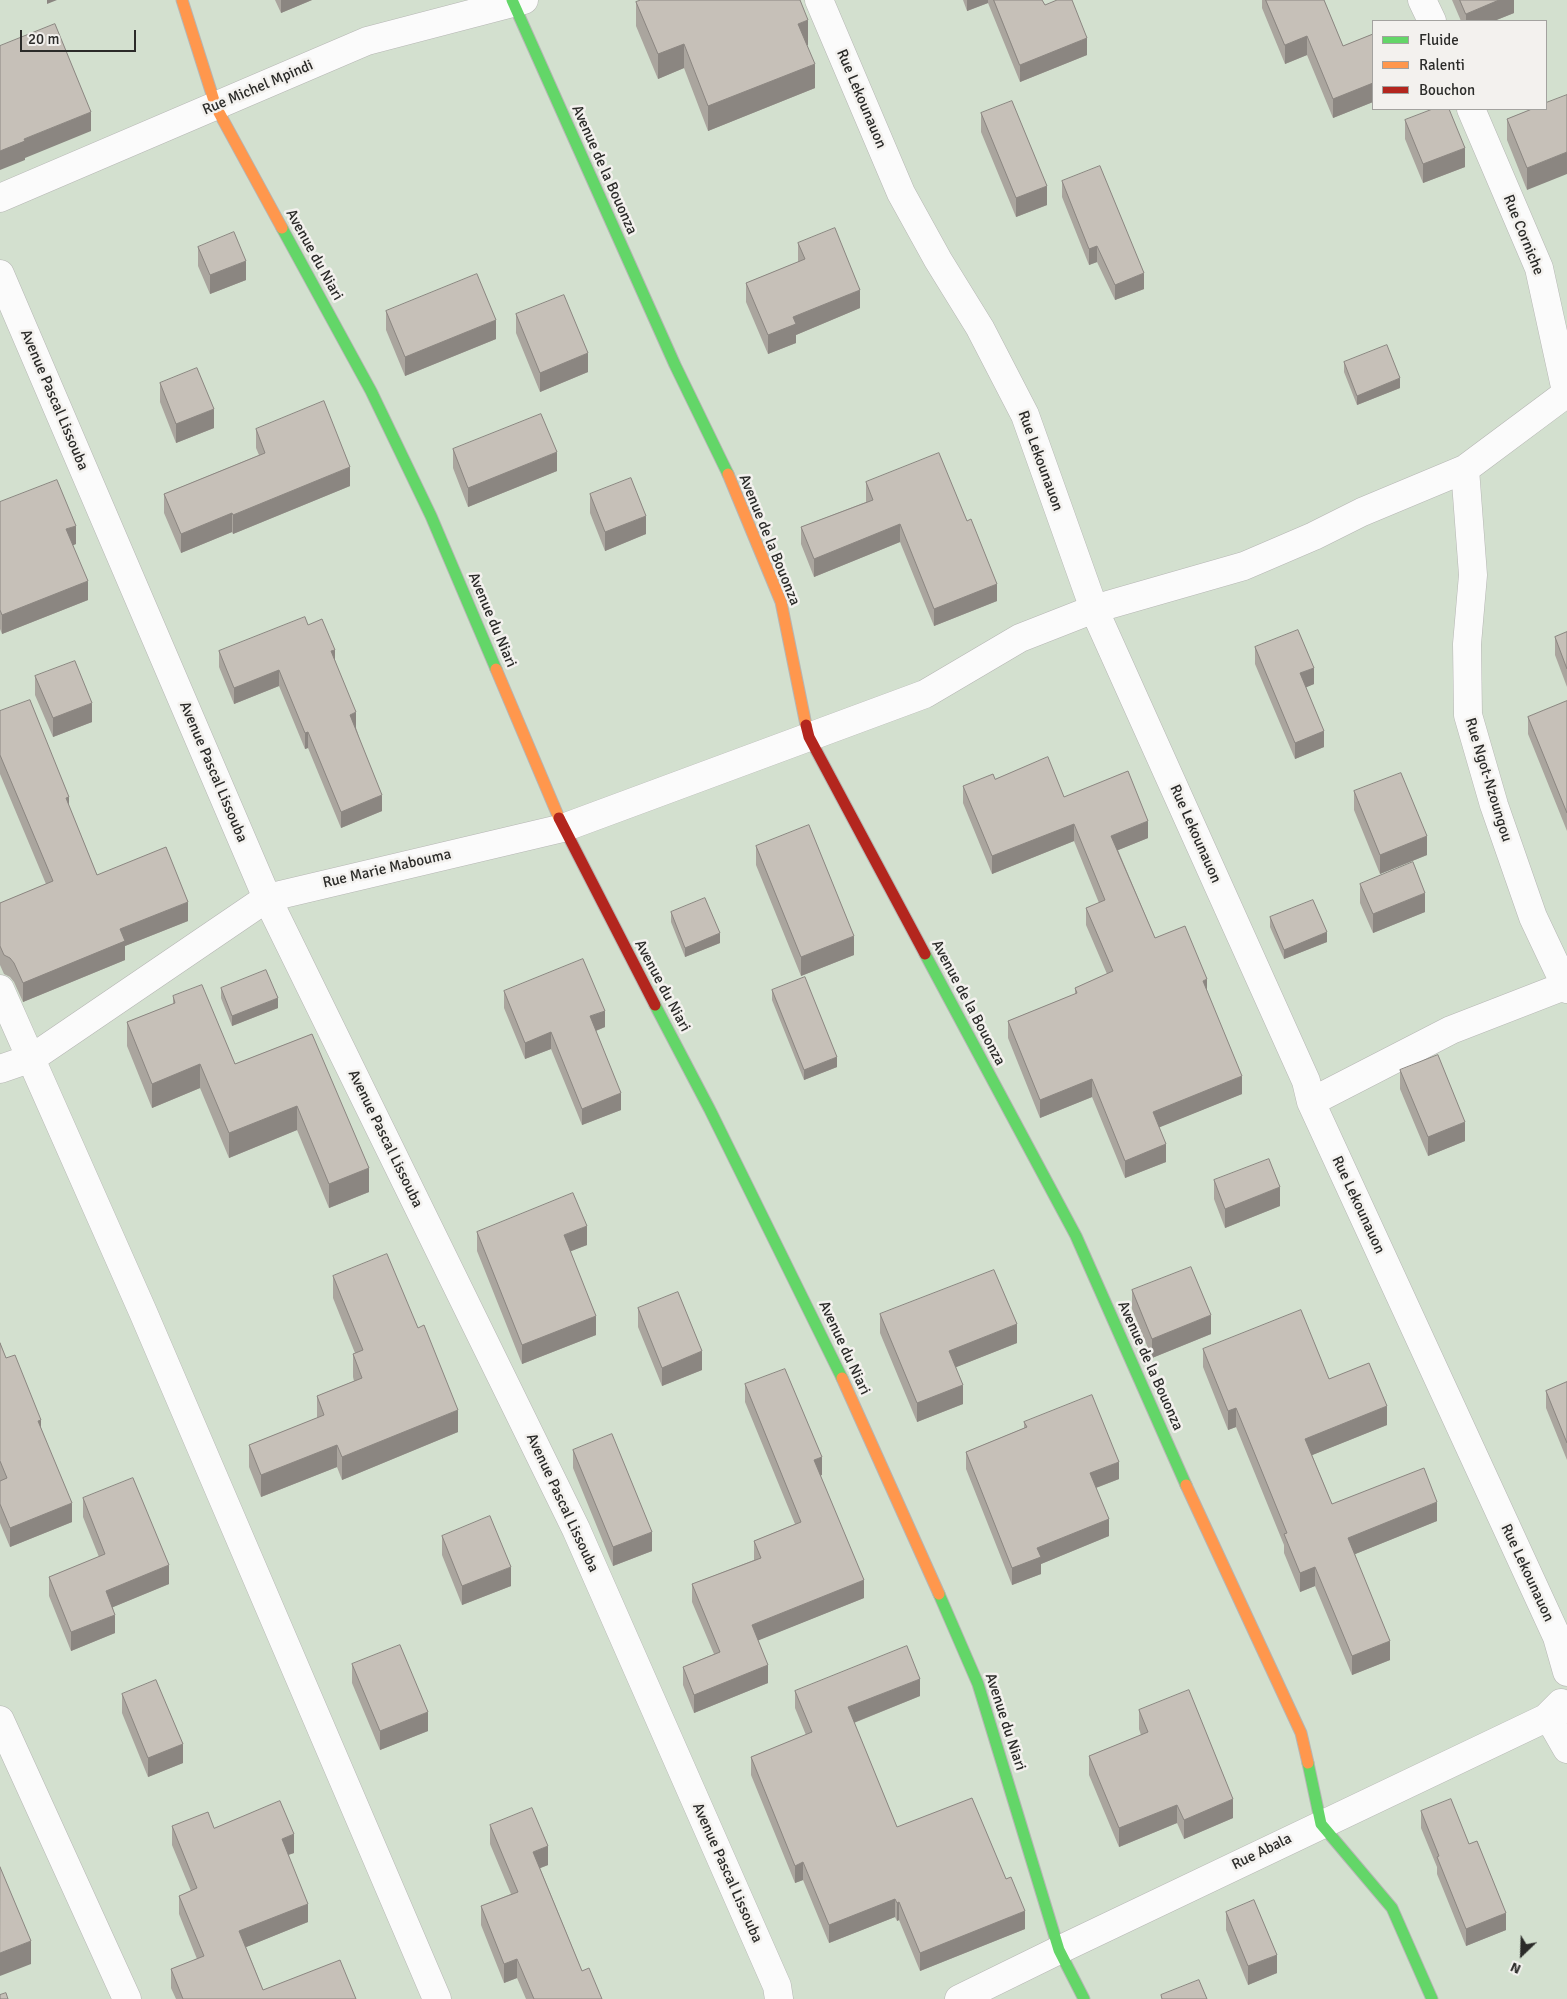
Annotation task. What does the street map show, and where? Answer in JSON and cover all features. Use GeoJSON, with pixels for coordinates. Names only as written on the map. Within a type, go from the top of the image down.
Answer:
{"type":"FeatureCollection","features":[{"type":"Feature","properties":{"kind":"street","name":"Avenue du Niari"},"geometry":{"type":"LineString","coordinates":[[182,0],[216,107],[370,390],[422,498],[563,828],[710,1110],[831,1355],[913,1533],[978,1684],[1059,1950],[1084,1999]]}},
{"type":"Feature","properties":{"kind":"street","name":"Rue Lekounauon"},"geometry":{"type":"LineString","coordinates":[[819,0],[901,193],[938,260],[980,328],[1025,415],[1094,609],[1306,1081],[1311,1102],[1557,1637],[1567,1672]]}},
{"type":"Feature","properties":{"kind":"street"},"geometry":{"type":"LineString","coordinates":[[1422,0],[1432,20]]}},
{"type":"Feature","properties":{"kind":"street","name":"Rue Michel Mpindi"},"geometry":{"type":"LineString","coordinates":[[0,198],[367,41],[516,1]]}},
{"type":"Feature","properties":{"kind":"street","name":"Avenue de la Bouonza"},"geometry":{"type":"LineString","coordinates":[[516,1],[670,356],[733,485],[781,602],[809,737],[1076,1236],[1212,1545],[1301,1733],[1321,1824],[1392,1908],[1432,1999]]}},
{"type":"Feature","properties":{"kind":"street","name":"Rue Corniche"},"geometry":{"type":"LineString","coordinates":[[1470,110],[1539,268],[1567,394]]}},
{"type":"Feature","properties":{"kind":"street","name":"Avenue Pascal Lissouba"},"geometry":{"type":"LineString","coordinates":[[0,274],[267,898],[576,1529],[777,1986],[779,1999]]}},
{"type":"Feature","properties":{"kind":"street","name":"Rue Marie Mabouma"},"geometry":{"type":"LineString","coordinates":[[0,1069],[32,1058],[267,898],[563,828],[925,694],[1020,638],[1094,609],[1244,566],[1314,536],[1362,512],[1465,470],[1567,394]]}},
{"type":"Feature","properties":{"kind":"street","name":"Rue Ngot-Nzoungou"},"geometry":{"type":"LineString","coordinates":[[1465,470],[1473,575],[1467,644],[1468,714],[1494,805],[1533,917],[1566,986]]}},
{"type":"Feature","properties":{"kind":"street"},"geometry":{"type":"LineString","coordinates":[[1311,1102],[1450,1030],[1566,986]]}},
{"type":"Feature","properties":{"kind":"street"},"geometry":{"type":"LineString","coordinates":[[0,988],[143,1312],[437,1999]]}},
{"type":"Feature","properties":{"kind":"street"},"geometry":{"type":"LineString","coordinates":[[1561,1707],[1567,1749]]}},
{"type":"Feature","properties":{"kind":"street","name":"Rue Abala"},"geometry":{"type":"LineString","coordinates":[[959,1999],[1561,1707]]}},
{"type":"Feature","properties":{"kind":"street"},"geometry":{"type":"LineString","coordinates":[[0,1720],[127,1999]]}},
{"type":"Feature","properties":{"kind":"green space"},"geometry":{"type":"Polygon","coordinates":[[[0,0],[1567,0],[1567,1999],[0,1999],[0,0]]]}},
{"type":"Feature","properties":{"kind":"building"},"geometry":{"type":"Polygon","coordinates":[[[641,0],[800,0],[808,20],[798,24],[815,64],[708,106],[684,44],[658,54],[636,2],[641,0]]]}},
{"type":"Feature","properties":{"kind":"building"},"geometry":{"type":"Polygon","coordinates":[[[994,0],[1042,0],[1045,5],[1057,0],[1072,0],[1087,38],[1020,65],[994,0]]]}},
{"type":"Feature","properties":{"kind":"building"},"geometry":{"type":"Polygon","coordinates":[[[1266,0],[1324,0],[1343,46],[1372,34],[1372,83],[1333,99],[1307,36],[1285,45],[1266,0]]]}},
{"type":"Feature","properties":{"kind":"building"},"geometry":{"type":"Polygon","coordinates":[[[1460,0],[1499,0],[1466,14],[1460,0]]]}},
{"type":"Feature","properties":{"kind":"building"},"geometry":{"type":"Polygon","coordinates":[[[55,24],[91,112],[24,139],[25,141],[0,151],[0,46],[55,24]]]}},
{"type":"Feature","properties":{"kind":"building"},"geometry":{"type":"Polygon","coordinates":[[[1567,95],[1567,152],[1527,168],[1507,119],[1530,110],[1547,110],[1547,103],[1567,95]]]}},
{"type":"Feature","properties":{"kind":"building"},"geometry":{"type":"Polygon","coordinates":[[[1012,101],[1047,186],[1016,198],[981,113],[1012,101]]]}},
{"type":"Feature","properties":{"kind":"building"},"geometry":{"type":"Polygon","coordinates":[[[1430,110],[1449,110],[1465,148],[1423,164],[1405,120],[1430,110]]]}},
{"type":"Feature","properties":{"kind":"building"},"geometry":{"type":"Polygon","coordinates":[[[1100,166],[1144,273],[1115,285],[1097,246],[1089,249],[1062,181],[1100,166]]]}},
{"type":"Feature","properties":{"kind":"building"},"geometry":{"type":"Polygon","coordinates":[[[835,228],[860,290],[793,317],[796,324],[768,335],[746,283],[805,259],[798,243],[835,228]]]}},
{"type":"Feature","properties":{"kind":"building"},"geometry":{"type":"Polygon","coordinates":[[[234,232],[246,261],[210,275],[198,247],[234,232]]]}},
{"type":"Feature","properties":{"kind":"building"},"geometry":{"type":"Polygon","coordinates":[[[477,274],[496,320],[405,357],[386,311],[477,274]]]}},
{"type":"Feature","properties":{"kind":"building"},"geometry":{"type":"Polygon","coordinates":[[[564,295],[588,353],[540,373],[516,314],[564,295]]]}},
{"type":"Feature","properties":{"kind":"building"},"geometry":{"type":"Polygon","coordinates":[[[1387,345],[1400,378],[1357,396],[1344,362],[1387,345]]]}},
{"type":"Feature","properties":{"kind":"building"},"geometry":{"type":"Polygon","coordinates":[[[197,368],[214,409],[176,424],[160,383],[197,368]]]}},
{"type":"Feature","properties":{"kind":"building"},"geometry":{"type":"Polygon","coordinates":[[[324,401],[350,467],[233,515],[232,513],[181,534],[164,494],[265,453],[256,429],[324,401]]]}},
{"type":"Feature","properties":{"kind":"building"},"geometry":{"type":"Polygon","coordinates":[[[541,414],[557,452],[468,488],[453,449],[541,414]]]}},
{"type":"Feature","properties":{"kind":"building"},"geometry":{"type":"Polygon","coordinates":[[[939,453],[967,521],[971,519],[997,584],[934,609],[900,524],[814,559],[801,527],[873,500],[866,482],[939,453]]]}},
{"type":"Feature","properties":{"kind":"building"},"geometry":{"type":"Polygon","coordinates":[[[631,478],[646,516],[605,532],[590,494],[631,478]]]}},
{"type":"Feature","properties":{"kind":"building"},"geometry":{"type":"Polygon","coordinates":[[[57,480],[76,526],[66,529],[88,581],[2,615],[0,610],[0,502],[57,480]]]}},
{"type":"Feature","properties":{"kind":"building"},"geometry":{"type":"Polygon","coordinates":[[[305,617],[308,625],[322,619],[335,650],[331,651],[356,712],[350,715],[382,795],[341,812],[308,732],[305,733],[279,670],[234,688],[219,651],[305,617]]]}},
{"type":"Feature","properties":{"kind":"building"},"geometry":{"type":"Polygon","coordinates":[[[1298,630],[1314,668],[1300,673],[1324,731],[1295,743],[1255,647],[1298,630]]]}},
{"type":"Feature","properties":{"kind":"building"},"geometry":{"type":"Polygon","coordinates":[[[1567,632],[1567,669],[1555,637],[1567,632]]]}},
{"type":"Feature","properties":{"kind":"building"},"geometry":{"type":"Polygon","coordinates":[[[75,661],[92,703],[53,718],[35,676],[75,661]]]}},
{"type":"Feature","properties":{"kind":"building"},"geometry":{"type":"Polygon","coordinates":[[[30,700],[69,797],[66,798],[97,875],[166,847],[188,902],[120,929],[125,941],[23,983],[14,963],[4,955],[0,946],[0,903],[53,881],[0,755],[0,711],[30,700]]]}},
{"type":"Feature","properties":{"kind":"building"},"geometry":{"type":"Polygon","coordinates":[[[1567,701],[1567,813],[1528,717],[1567,701]]]}},
{"type":"Feature","properties":{"kind":"building"},"geometry":{"type":"Polygon","coordinates":[[[1048,757],[1064,797],[1128,771],[1148,821],[1111,836],[1155,938],[1185,926],[1207,979],[1203,981],[1242,1076],[1153,1112],[1166,1144],[1125,1161],[1092,1079],[1040,1100],[1008,1021],[1077,993],[1075,988],[1113,971],[1086,908],[1105,900],[1074,824],[992,856],[963,786],[993,774],[995,779],[1048,757]]]}},
{"type":"Feature","properties":{"kind":"building"},"geometry":{"type":"Polygon","coordinates":[[[1401,773],[1427,836],[1380,855],[1354,791],[1401,773]]]}},
{"type":"Feature","properties":{"kind":"building"},"geometry":{"type":"Polygon","coordinates":[[[809,825],[854,936],[801,957],[756,846],[809,825]]]}},
{"type":"Feature","properties":{"kind":"building"},"geometry":{"type":"Polygon","coordinates":[[[1413,862],[1425,893],[1373,914],[1360,884],[1413,862]]]}},
{"type":"Feature","properties":{"kind":"building"},"geometry":{"type":"Polygon","coordinates":[[[705,898],[720,933],[685,948],[671,912],[705,898]]]}},
{"type":"Feature","properties":{"kind":"building"},"geometry":{"type":"Polygon","coordinates":[[[1313,900],[1327,932],[1284,950],[1270,917],[1313,900]]]}},
{"type":"Feature","properties":{"kind":"building"},"geometry":{"type":"Polygon","coordinates":[[[583,959],[605,1011],[590,1016],[621,1093],[582,1109],[551,1032],[525,1043],[504,991],[583,959]]]}},
{"type":"Feature","properties":{"kind":"building"},"geometry":{"type":"Polygon","coordinates":[[[266,970],[278,998],[232,1016],[221,988],[266,970]]]}},
{"type":"Feature","properties":{"kind":"building"},"geometry":{"type":"Polygon","coordinates":[[[805,977],[837,1057],[804,1070],[772,990],[805,977]]]}},
{"type":"Feature","properties":{"kind":"building"},"geometry":{"type":"Polygon","coordinates":[[[202,985],[235,1064],[312,1034],[369,1168],[329,1184],[297,1106],[229,1133],[200,1064],[152,1084],[127,1022],[175,1003],[173,996],[202,985]]]}},
{"type":"Feature","properties":{"kind":"building"},"geometry":{"type":"Polygon","coordinates":[[[1438,1055],[1465,1122],[1428,1137],[1400,1070],[1438,1055]]]}},
{"type":"Feature","properties":{"kind":"building"},"geometry":{"type":"Polygon","coordinates":[[[1269,1159],[1280,1187],[1225,1209],[1214,1180],[1269,1159]]]}},
{"type":"Feature","properties":{"kind":"building"},"geometry":{"type":"Polygon","coordinates":[[[573,1193],[587,1226],[564,1235],[596,1316],[522,1345],[477,1232],[573,1193]]]}},
{"type":"Feature","properties":{"kind":"building"},"geometry":{"type":"Polygon","coordinates":[[[387,1254],[418,1328],[424,1325],[458,1410],[342,1457],[337,1445],[261,1475],[249,1445],[324,1415],[317,1396],[362,1378],[353,1354],[363,1350],[333,1276],[387,1254]]]}},
{"type":"Feature","properties":{"kind":"building"},"geometry":{"type":"Polygon","coordinates":[[[1191,1267],[1211,1315],[1152,1339],[1132,1290],[1191,1267]]]}},
{"type":"Feature","properties":{"kind":"building"},"geometry":{"type":"Polygon","coordinates":[[[994,1270],[1017,1324],[949,1351],[963,1385],[917,1403],[880,1314],[994,1270]]]}},
{"type":"Feature","properties":{"kind":"building"},"geometry":{"type":"Polygon","coordinates":[[[678,1292],[702,1351],[662,1368],[638,1308],[678,1292]]]}},
{"type":"Feature","properties":{"kind":"building"},"geometry":{"type":"Polygon","coordinates":[[[1301,1310],[1329,1379],[1369,1363],[1387,1406],[1305,1439],[1332,1504],[1424,1468],[1437,1502],[1348,1538],[1390,1641],[1352,1656],[1315,1567],[1300,1573],[1284,1534],[1287,1533],[1236,1408],[1228,1411],[1203,1349],[1301,1310]]]}},
{"type":"Feature","properties":{"kind":"building"},"geometry":{"type":"Polygon","coordinates":[[[0,1343],[6,1358],[15,1355],[41,1420],[38,1421],[72,1503],[10,1528],[0,1504],[0,1481],[7,1478],[0,1461],[0,1343]]]}},
{"type":"Feature","properties":{"kind":"building"},"geometry":{"type":"Polygon","coordinates":[[[785,1369],[822,1457],[814,1460],[864,1580],[752,1625],[768,1665],[694,1695],[683,1667],[720,1652],[692,1584],[761,1558],[754,1541],[801,1522],[745,1384],[785,1369]]]}},
{"type":"Feature","properties":{"kind":"building"},"geometry":{"type":"Polygon","coordinates":[[[1567,1382],[1567,1443],[1546,1391],[1567,1382]]]}},
{"type":"Feature","properties":{"kind":"building"},"geometry":{"type":"Polygon","coordinates":[[[1092,1395],[1119,1462],[1090,1473],[1109,1519],[1037,1548],[1041,1557],[1012,1568],[966,1452],[1027,1427],[1024,1422],[1092,1395]]]}},
{"type":"Feature","properties":{"kind":"building"},"geometry":{"type":"Polygon","coordinates":[[[612,1434],[652,1532],[613,1547],[573,1450],[612,1434]]]}},
{"type":"Feature","properties":{"kind":"building"},"geometry":{"type":"Polygon","coordinates":[[[133,1478],[169,1565],[106,1591],[115,1615],[71,1632],[49,1577],[105,1554],[83,1498],[133,1478]]]}},
{"type":"Feature","properties":{"kind":"building"},"geometry":{"type":"Polygon","coordinates":[[[490,1516],[511,1567],[462,1586],[442,1536],[490,1516]]]}},
{"type":"Feature","properties":{"kind":"building"},"geometry":{"type":"Polygon","coordinates":[[[400,1645],[428,1712],[380,1731],[352,1664],[400,1645]]]}},
{"type":"Feature","properties":{"kind":"building"},"geometry":{"type":"Polygon","coordinates":[[[907,1646],[920,1679],[848,1707],[897,1827],[972,1798],[1006,1879],[1011,1877],[1025,1911],[920,1953],[899,1902],[897,1903],[895,1899],[829,1925],[803,1862],[795,1866],[751,1757],[812,1732],[795,1691],[907,1646]]]}},
{"type":"Feature","properties":{"kind":"building"},"geometry":{"type":"Polygon","coordinates":[[[156,1680],[183,1744],[148,1758],[122,1694],[156,1680]]]}},
{"type":"Feature","properties":{"kind":"building"},"geometry":{"type":"Polygon","coordinates":[[[1189,1690],[1233,1799],[1184,1820],[1177,1805],[1119,1828],[1089,1756],[1148,1732],[1139,1710],[1189,1690]]]}},
{"type":"Feature","properties":{"kind":"building"},"geometry":{"type":"Polygon","coordinates":[[[1451,1799],[1469,1844],[1477,1841],[1506,1913],[1466,1929],[1421,1811],[1451,1799]]]}},
{"type":"Feature","properties":{"kind":"building"},"geometry":{"type":"Polygon","coordinates":[[[280,1801],[294,1834],[282,1839],[308,1904],[239,1931],[263,1990],[340,1960],[356,1999],[183,1999],[171,1969],[204,1956],[179,1896],[197,1888],[172,1826],[208,1812],[214,1828],[280,1801]]]}},
{"type":"Feature","properties":{"kind":"building"},"geometry":{"type":"Polygon","coordinates":[[[532,1808],[548,1846],[533,1852],[582,1971],[589,1968],[602,1999],[534,1999],[517,1959],[504,1964],[481,1906],[518,1892],[490,1825],[532,1808]]]}},
{"type":"Feature","properties":{"kind":"building"},"geometry":{"type":"Polygon","coordinates":[[[0,1867],[31,1941],[0,1953],[0,1867]]]}},
{"type":"Feature","properties":{"kind":"building"},"geometry":{"type":"Polygon","coordinates":[[[1254,1900],[1277,1955],[1248,1966],[1226,1912],[1254,1900]]]}},
{"type":"Feature","properties":{"kind":"building"},"geometry":{"type":"Polygon","coordinates":[[[1199,1980],[1207,1999],[1162,1999],[1161,1995],[1199,1980]]]}},
{"type":"Feature","properties":{"kind":"building"},"geometry":{"type":"Polygon","coordinates":[[[6,1993],[8,1999],[0,1999],[0,1995],[6,1993]]]}},
{"type":"Feature","properties":{"kind":"traffic: fast"},"geometry":{"type":"LineString","coordinates":[[512,0],[675,365],[728,474]]}},
{"type":"Feature","properties":{"kind":"traffic: fast"},"geometry":{"type":"LineString","coordinates":[[282,228],[371,391],[431,516],[496,669]]}},
{"type":"Feature","properties":{"kind":"traffic: fast"},"geometry":{"type":"LineString","coordinates":[[925,954],[1076,1236],[1186,1485]]}},
{"type":"Feature","properties":{"kind":"traffic: fast"},"geometry":{"type":"LineString","coordinates":[[655,1005],[710,1110],[842,1378]]}},
{"type":"Feature","properties":{"kind":"traffic: fast"},"geometry":{"type":"LineString","coordinates":[[939,1594],[978,1684],[1059,1950],[1084,1999]]}},
{"type":"Feature","properties":{"kind":"traffic: fast"},"geometry":{"type":"LineString","coordinates":[[1308,1763],[1321,1824],[1392,1908],[1432,1999]]}},
{"type":"Feature","properties":{"kind":"traffic: slow"},"geometry":{"type":"LineString","coordinates":[[182,0],[216,107],[282,228]]}},
{"type":"Feature","properties":{"kind":"traffic: slow"},"geometry":{"type":"LineString","coordinates":[[728,474],[781,602],[806,725]]}},
{"type":"Feature","properties":{"kind":"traffic: slow"},"geometry":{"type":"LineString","coordinates":[[496,669],[559,818]]}},
{"type":"Feature","properties":{"kind":"traffic: slow"},"geometry":{"type":"LineString","coordinates":[[842,1378],[939,1594]]}},
{"type":"Feature","properties":{"kind":"traffic: slow"},"geometry":{"type":"LineString","coordinates":[[1186,1485],[1301,1733],[1308,1763]]}},
{"type":"Feature","properties":{"kind":"traffic: jam"},"geometry":{"type":"LineString","coordinates":[[806,725],[809,737],[925,954]]}},
{"type":"Feature","properties":{"kind":"traffic: jam"},"geometry":{"type":"LineString","coordinates":[[559,818],[655,1005]]}}]}
